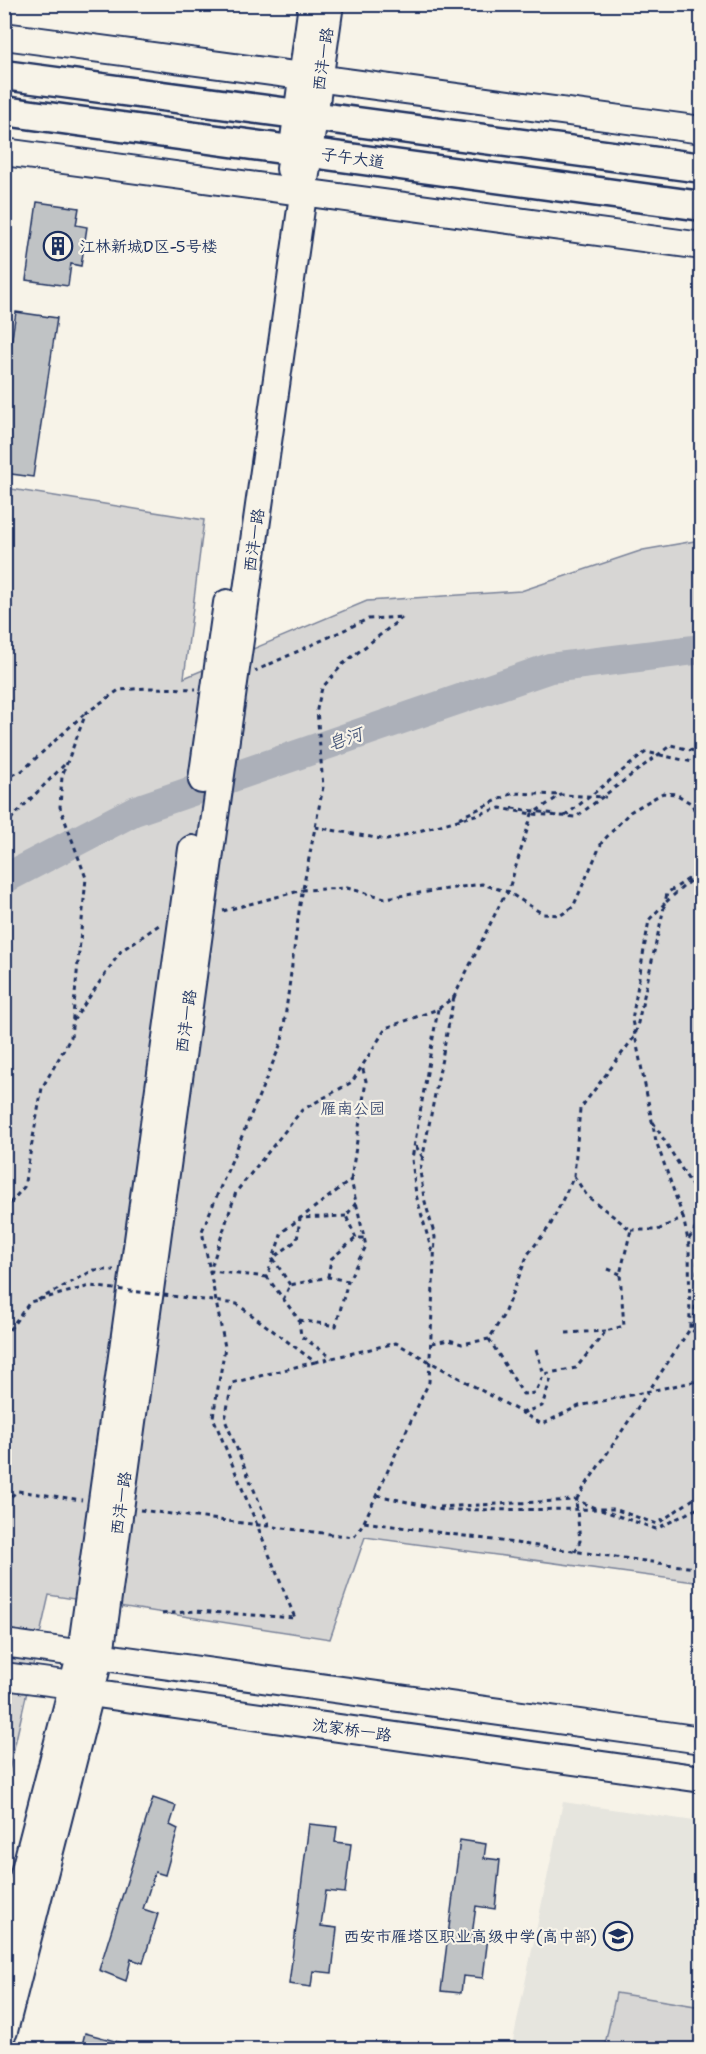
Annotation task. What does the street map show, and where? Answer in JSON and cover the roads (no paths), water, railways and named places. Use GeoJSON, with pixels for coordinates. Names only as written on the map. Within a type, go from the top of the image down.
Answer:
{"type":"FeatureCollection","features":[{"type":"Feature","properties":{"kind":"main road","name":"西沣一路"},"geometry":{"type":"LineString","coordinates":[[311,77],[312,4]]}},
{"type":"Feature","properties":{"kind":"main road","name":"西沣一路"},"geometry":{"type":"LineString","coordinates":[[4,2031],[90,1654],[305,114],[311,77],[330,4]]}},
{"type":"Feature","properties":{"kind":"main road"},"geometry":{"type":"LineString","coordinates":[[4,36],[702,130]]}},
{"type":"Feature","properties":{"kind":"main road"},"geometry":{"type":"LineString","coordinates":[[4,75],[702,168]]}},
{"type":"Feature","properties":{"kind":"main road","name":"子午大道"},"geometry":{"type":"LineString","coordinates":[[4,111],[702,206]]}},
{"type":"Feature","properties":{"kind":"main road"},"geometry":{"type":"LineString","coordinates":[[4,152],[702,246]]}},
{"type":"Feature","properties":{"kind":"main road","name":"西沣一路"},"geometry":{"type":"LineString","coordinates":[[111,1505],[134,1271],[192,917]]}},
{"type":"Feature","properties":{"kind":"main road"},"geometry":{"type":"LineString","coordinates":[[4,1643],[702,1740]]}},
{"type":"Feature","properties":{"kind":"main road","name":"沈家桥一路"},"geometry":{"type":"LineString","coordinates":[[4,1676],[702,1779]]}},
{"type":"Feature","properties":{"kind":"main road","name":"西沣一路"},"geometry":{"type":"LineString","coordinates":[[4,1951],[81,1689]]}},
{"type":"Feature","properties":{"kind":"waterway","name":"皂河"},"geometry":{"type":"LineString","coordinates":[[4,879],[134,811],[550,668],[702,649]]}},
{"type":"Feature","properties":{"kind":"place","name":"江林新城D区-5号楼"},"geometry":{"type":"Point","coordinates":[58,246]}},
{"type":"Feature","properties":{"kind":"place","name":"西安市雁塔区职业高级中学(高中部)"},"geometry":{"type":"Point","coordinates":[618,1936]}},
{"type":"Feature","properties":{"kind":"park label","name":"雁南公园"},"geometry":{"type":"Point","coordinates":[353,1108]}}]}
